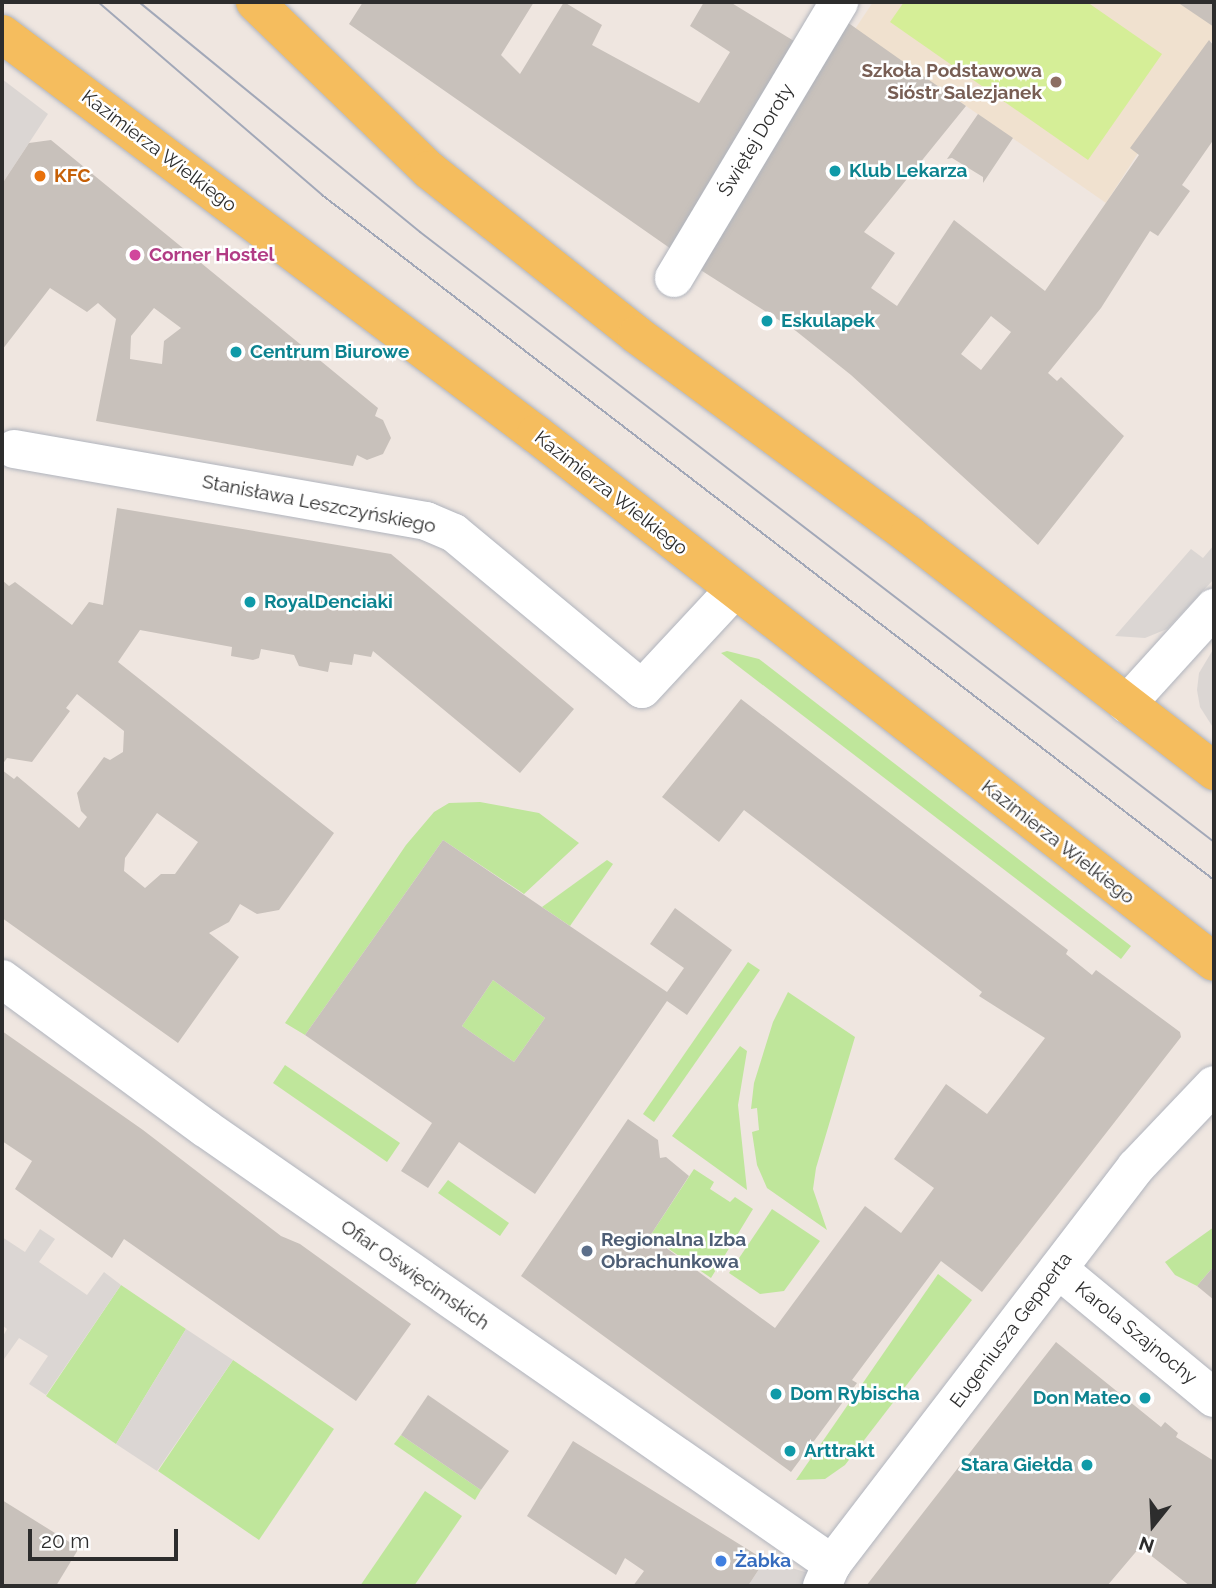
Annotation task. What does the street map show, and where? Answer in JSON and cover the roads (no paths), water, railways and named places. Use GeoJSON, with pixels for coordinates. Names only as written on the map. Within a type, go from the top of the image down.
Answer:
{"type":"FeatureCollection","features":[{"type":"Feature","properties":{"kind":"main road"},"geometry":{"type":"LineString","coordinates":[[255,2],[440,178],[637,335],[909,535],[1214,771]]}},
{"type":"Feature","properties":{"kind":"main road","name":"Kazimierza Wielkiego"},"geometry":{"type":"LineString","coordinates":[[2,34],[536,434],[1214,961]]}},
{"type":"Feature","properties":{"kind":"street","name":"Świętej Doroty"},"geometry":{"type":"LineString","coordinates":[[674,278],[839,2]]}},
{"type":"Feature","properties":{"kind":"street","name":"Stanisława Leszczyńskiego"},"geometry":{"type":"LineString","coordinates":[[15,449],[426,521],[454,533],[642,690],[734,590]]}},
{"type":"Feature","properties":{"kind":"street"},"geometry":{"type":"LineString","coordinates":[[1127,704],[1214,608]]}},
{"type":"Feature","properties":{"kind":"street","name":"Ofiar Oświęcimskich"},"geometry":{"type":"LineString","coordinates":[[2,979],[197,1123],[827,1575]]}},
{"type":"Feature","properties":{"kind":"street","name":"Eugeniusza Gepperta"},"geometry":{"type":"LineString","coordinates":[[827,1575],[1136,1167],[1214,1085]]}},
{"type":"Feature","properties":{"kind":"street","name":"Karola Szajnochy"},"geometry":{"type":"LineString","coordinates":[[1058,1269],[1214,1398]]}},
{"type":"Feature","properties":{"kind":"tram line"},"geometry":{"type":"LineString","coordinates":[[98,2],[322,195],[1214,880]]}},
{"type":"Feature","properties":{"kind":"tram line"},"geometry":{"type":"LineString","coordinates":[[139,2],[420,232],[1214,842]]}},
{"type":"Feature","properties":{"kind":"place","name":"Szkoła Podstawowa Sióstr Salezjanek"},"geometry":{"type":"Point","coordinates":[1056,82]}},
{"type":"Feature","properties":{"kind":"place","name":"Klub Lekarza"},"geometry":{"type":"Point","coordinates":[835,171]}},
{"type":"Feature","properties":{"kind":"place","name":"KFC"},"geometry":{"type":"Point","coordinates":[40,176]}},
{"type":"Feature","properties":{"kind":"place","name":"Corner Hostel"},"geometry":{"type":"Point","coordinates":[135,255]}},
{"type":"Feature","properties":{"kind":"place","name":"Eskulapek"},"geometry":{"type":"Point","coordinates":[767,321]}},
{"type":"Feature","properties":{"kind":"place","name":"Centrum Biurowe"},"geometry":{"type":"Point","coordinates":[236,352]}},
{"type":"Feature","properties":{"kind":"place","name":"RoyalDenciaki"},"geometry":{"type":"Point","coordinates":[250,602]}},
{"type":"Feature","properties":{"kind":"place","name":"Regionalna Izba Obrachunkowa"},"geometry":{"type":"Point","coordinates":[587,1251]}},
{"type":"Feature","properties":{"kind":"place","name":"Dom Rybischa"},"geometry":{"type":"Point","coordinates":[776,1394]}},
{"type":"Feature","properties":{"kind":"place","name":"Don Mateo"},"geometry":{"type":"Point","coordinates":[1145,1398]}},
{"type":"Feature","properties":{"kind":"place","name":"Arttrakt"},"geometry":{"type":"Point","coordinates":[790,1451]}},
{"type":"Feature","properties":{"kind":"place","name":"Stara Giełda"},"geometry":{"type":"Point","coordinates":[1087,1465]}},
{"type":"Feature","properties":{"kind":"place","name":"Żabka"},"geometry":{"type":"Point","coordinates":[721,1561]}}]}
